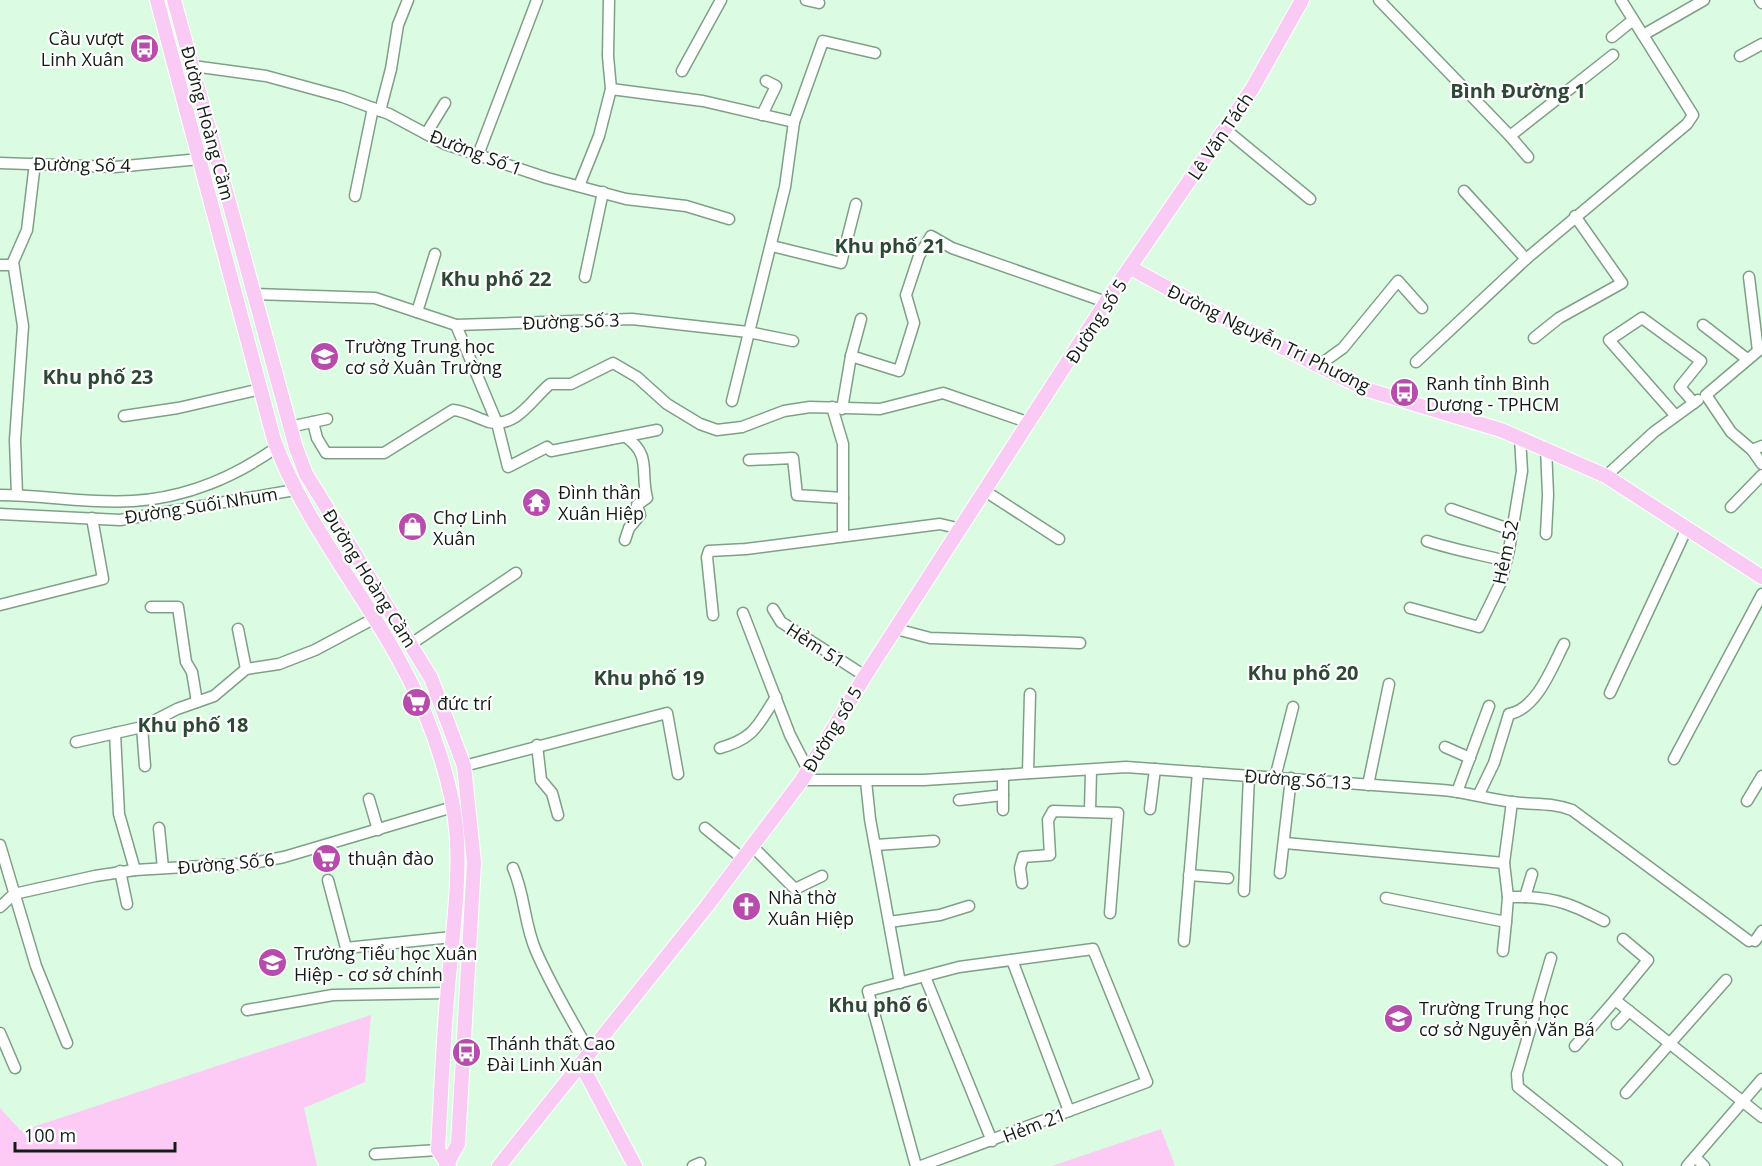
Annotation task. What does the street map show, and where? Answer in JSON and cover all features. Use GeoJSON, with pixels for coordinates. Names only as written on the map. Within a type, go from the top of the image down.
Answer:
{"type":"FeatureCollection","features":[{"type":"Feature","properties":{"kind":"main road","name":"Đường Hoàng Cầm"},"geometry":{"type":"LineString","coordinates":[[157,0],[277,447],[295,490],[320,535],[375,618],[413,686],[431,734],[453,807],[456,830],[452,937],[438,1150],[446,1166]]}},
{"type":"Feature","properties":{"kind":"main road","name":"Đường Hoàng Cầm"},"geometry":{"type":"LineString","coordinates":[[174,0],[289,427],[306,474],[431,678],[464,766],[474,855],[473,908],[458,1144],[446,1166]]}},
{"type":"Feature","properties":{"kind":"main road","name":"Lê Văn Tách"},"geometry":{"type":"LineString","coordinates":[[1131,268],[1252,89],[1302,0]]}},
{"type":"Feature","properties":{"kind":"main road","name":"Đường số 5"},"geometry":{"type":"LineString","coordinates":[[499,1166],[753,847],[805,775],[865,676],[960,528],[1030,423],[1106,302],[1131,268]]}},
{"type":"Feature","properties":{"kind":"main road","name":"Đường Nguyễn Tri Phương"},"geometry":{"type":"LineString","coordinates":[[1131,268],[1365,389],[1520,438],[1606,476],[1762,576]]}},
{"type":"Feature","properties":{"kind":"main road"},"geometry":{"type":"LineString","coordinates":[[586,1059],[635,1166]]}},
{"type":"Feature","properties":{"kind":"street"},"geometry":{"type":"LineString","coordinates":[[355,196],[377,110],[391,69],[398,25],[408,0]]}},
{"type":"Feature","properties":{"kind":"street"},"geometry":{"type":"LineString","coordinates":[[478,155],[537,0]]}},
{"type":"Feature","properties":{"kind":"street"},"geometry":{"type":"LineString","coordinates":[[579,186],[599,136],[611,89],[608,56],[609,0]]}},
{"type":"Feature","properties":{"kind":"street"},"geometry":{"type":"LineString","coordinates":[[682,71],[721,0]]}},
{"type":"Feature","properties":{"kind":"street"},"geometry":{"type":"LineString","coordinates":[[806,0],[819,3]]}},
{"type":"Feature","properties":{"kind":"street"},"geometry":{"type":"LineString","coordinates":[[1379,0],[1528,157]]}},
{"type":"Feature","properties":{"kind":"street"},"geometry":{"type":"LineString","coordinates":[[1416,362],[1526,259],[1687,124],[1693,115],[1620,0]]}},
{"type":"Feature","properties":{"kind":"street"},"geometry":{"type":"LineString","coordinates":[[1643,35],[1704,0]]}},
{"type":"Feature","properties":{"kind":"street"},"geometry":{"type":"LineString","coordinates":[[1612,37],[1633,20]]}},
{"type":"Feature","properties":{"kind":"street"},"geometry":{"type":"LineString","coordinates":[[732,400],[772,246],[785,187],[794,122],[823,41],[875,53]]}},
{"type":"Feature","properties":{"kind":"street"},"geometry":{"type":"LineString","coordinates":[[1740,56],[1762,44]]}},
{"type":"Feature","properties":{"kind":"street"},"geometry":{"type":"LineString","coordinates":[[1510,136],[1613,55]]}},
{"type":"Feature","properties":{"kind":"street","name":"Đường Số 1"},"geometry":{"type":"LineString","coordinates":[[193,66],[266,76],[343,97],[478,155],[547,178],[626,199],[686,206],[729,219]]}},
{"type":"Feature","properties":{"kind":"street"},"geometry":{"type":"LineString","coordinates":[[762,115],[776,86],[766,81]]}},
{"type":"Feature","properties":{"kind":"street"},"geometry":{"type":"LineString","coordinates":[[611,89],[704,101],[794,122]]}},
{"type":"Feature","properties":{"kind":"street"},"geometry":{"type":"LineString","coordinates":[[426,134],[445,104]]}},
{"type":"Feature","properties":{"kind":"street"},"geometry":{"type":"LineString","coordinates":[[1225,129],[1310,199]]}},
{"type":"Feature","properties":{"kind":"street","name":"Đường Số 4"},"geometry":{"type":"LineString","coordinates":[[0,163],[115,167],[200,159]]}},
{"type":"Feature","properties":{"kind":"street"},"geometry":{"type":"LineString","coordinates":[[16,495],[15,440],[23,326],[13,265],[27,230],[35,163]]}},
{"type":"Feature","properties":{"kind":"street"},"geometry":{"type":"LineString","coordinates":[[1464,191],[1526,259]]}},
{"type":"Feature","properties":{"kind":"street"},"geometry":{"type":"LineString","coordinates":[[585,277],[603,192]]}},
{"type":"Feature","properties":{"kind":"street"},"geometry":{"type":"LineString","coordinates":[[772,246],[841,263],[856,204]]}},
{"type":"Feature","properties":{"kind":"street"},"geometry":{"type":"LineString","coordinates":[[1534,338],[1559,318],[1622,283],[1575,216]]}},
{"type":"Feature","properties":{"kind":"street"},"geometry":{"type":"LineString","coordinates":[[851,356],[898,371],[902,366],[914,323],[906,295],[919,256],[931,236],[952,248],[1106,302]]}},
{"type":"Feature","properties":{"kind":"street"},"geometry":{"type":"LineString","coordinates":[[417,312],[435,254]]}},
{"type":"Feature","properties":{"kind":"street"},"geometry":{"type":"LineString","coordinates":[[0,265],[13,265]]}},
{"type":"Feature","properties":{"kind":"street"},"geometry":{"type":"LineString","coordinates":[[1606,476],[1675,415],[1706,395],[1760,351],[1749,277]]}},
{"type":"Feature","properties":{"kind":"street"},"geometry":{"type":"LineString","coordinates":[[1318,366],[1343,348],[1398,281],[1422,308]]}},
{"type":"Feature","properties":{"kind":"street","name":"Đường Số 3"},"geometry":{"type":"LineString","coordinates":[[254,294],[367,297],[456,325],[632,319],[748,332],[793,341]]}},
{"type":"Feature","properties":{"kind":"street"},"geometry":{"type":"LineString","coordinates":[[1675,415],[1609,340],[1642,318],[1703,358],[1680,387],[1694,403]]}},
{"type":"Feature","properties":{"kind":"street"},"geometry":{"type":"LineString","coordinates":[[843,536],[843,444],[837,408],[861,320]]}},
{"type":"Feature","properties":{"kind":"street"},"geometry":{"type":"LineString","coordinates":[[456,325],[497,423],[508,466],[547,447],[551,451],[657,430]]}},
{"type":"Feature","properties":{"kind":"street"},"geometry":{"type":"LineString","coordinates":[[1703,325],[1748,359]]}},
{"type":"Feature","properties":{"kind":"street"},"geometry":{"type":"LineString","coordinates":[[313,422],[317,438],[326,453],[337,455],[384,453],[453,410],[462,410],[497,423],[508,422],[517,418],[550,384],[571,384],[613,363],[637,377],[667,404],[700,424],[717,430],[742,427],[784,411],[837,408],[880,410],[943,393],[1030,423]]}},
{"type":"Feature","properties":{"kind":"street"},"geometry":{"type":"LineString","coordinates":[[124,416],[178,408],[261,389]]}},
{"type":"Feature","properties":{"kind":"street"},"geometry":{"type":"LineString","coordinates":[[1706,395],[1731,432],[1757,448],[1762,464]]}},
{"type":"Feature","properties":{"kind":"street"},"geometry":{"type":"LineString","coordinates":[[289,427],[327,419]]}},
{"type":"Feature","properties":{"kind":"street"},"geometry":{"type":"LineString","coordinates":[[626,437],[639,446],[643,455],[647,498],[637,506],[640,515],[629,528],[626,540]]}},
{"type":"Feature","properties":{"kind":"street","name":"Hẻm 52"},"geometry":{"type":"LineString","coordinates":[[1410,608],[1479,627],[1501,582],[1506,561],[1522,471],[1520,438]]}},
{"type":"Feature","properties":{"kind":"street"},"geometry":{"type":"LineString","coordinates":[[0,495],[133,501],[186,492],[245,469],[277,447]]}},
{"type":"Feature","properties":{"kind":"street"},"geometry":{"type":"LineString","coordinates":[[1546,448],[1548,495],[1546,534]]}},
{"type":"Feature","properties":{"kind":"street"},"geometry":{"type":"LineString","coordinates":[[749,460],[793,458],[797,495],[843,498]]}},
{"type":"Feature","properties":{"kind":"street"},"geometry":{"type":"LineString","coordinates":[[1731,507],[1762,475]]}},
{"type":"Feature","properties":{"kind":"street","name":"Đường Suối Nhum"},"geometry":{"type":"LineString","coordinates":[[0,514],[120,520],[295,490]]}},
{"type":"Feature","properties":{"kind":"street"},"geometry":{"type":"LineString","coordinates":[[985,491],[1059,538]]}},
{"type":"Feature","properties":{"kind":"street"},"geometry":{"type":"LineString","coordinates":[[1451,509],[1512,530]]}},
{"type":"Feature","properties":{"kind":"street"},"geometry":{"type":"LineString","coordinates":[[0,605],[103,579],[92,518]]}},
{"type":"Feature","properties":{"kind":"street"},"geometry":{"type":"LineString","coordinates":[[713,615],[707,556],[709,551],[940,524],[960,528]]}},
{"type":"Feature","properties":{"kind":"street"},"geometry":{"type":"LineString","coordinates":[[1610,693],[1687,528]]}},
{"type":"Feature","properties":{"kind":"street"},"geometry":{"type":"LineString","coordinates":[[1427,541],[1459,552],[1470,551],[1506,561]]}},
{"type":"Feature","properties":{"kind":"street"},"geometry":{"type":"LineString","coordinates":[[411,644],[516,573]]}},
{"type":"Feature","properties":{"kind":"street"},"geometry":{"type":"LineString","coordinates":[[1674,759],[1762,594]]}},
{"type":"Feature","properties":{"kind":"street"},"geometry":{"type":"LineString","coordinates":[[151,607],[178,607],[186,662],[192,672],[197,702]]}},
{"type":"Feature","properties":{"kind":"street","name":"Hẻm 51"},"geometry":{"type":"LineString","coordinates":[[773,609],[781,622],[865,676]]}},
{"type":"Feature","properties":{"kind":"street"},"geometry":{"type":"LineString","coordinates":[[743,613],[805,775]]}},
{"type":"Feature","properties":{"kind":"street"},"geometry":{"type":"LineString","coordinates":[[76,742],[142,727],[214,696],[246,669],[279,664],[315,650],[375,618]]}},
{"type":"Feature","properties":{"kind":"street"},"geometry":{"type":"LineString","coordinates":[[238,629],[246,669]]}},
{"type":"Feature","properties":{"kind":"street"},"geometry":{"type":"LineString","coordinates":[[896,629],[921,637],[1080,643]]}},
{"type":"Feature","properties":{"kind":"street"},"geometry":{"type":"LineString","coordinates":[[1479,794],[1494,763],[1509,714],[1519,712],[1529,703],[1543,684],[1564,644]]}},
{"type":"Feature","properties":{"kind":"street"},"geometry":{"type":"LineString","coordinates":[[1368,784],[1389,684]]}},
{"type":"Feature","properties":{"kind":"street"},"geometry":{"type":"LineString","coordinates":[[1028,773],[1030,694]]}},
{"type":"Feature","properties":{"kind":"street"},"geometry":{"type":"LineString","coordinates":[[720,748],[742,742],[753,733],[776,697]]}},
{"type":"Feature","properties":{"kind":"street"},"geometry":{"type":"LineString","coordinates":[[1457,792],[1489,706]]}},
{"type":"Feature","properties":{"kind":"street"},"geometry":{"type":"LineString","coordinates":[[1275,778],[1293,707]]}},
{"type":"Feature","properties":{"kind":"street"},"geometry":{"type":"LineString","coordinates":[[464,766],[537,745],[667,713],[678,774]]}},
{"type":"Feature","properties":{"kind":"street"},"geometry":{"type":"LineString","coordinates":[[142,727],[145,766]]}},
{"type":"Feature","properties":{"kind":"street"},"geometry":{"type":"LineString","coordinates":[[115,733],[119,814],[135,870]]}},
{"type":"Feature","properties":{"kind":"street"},"geometry":{"type":"LineString","coordinates":[[537,745],[541,780],[552,793],[558,815]]}},
{"type":"Feature","properties":{"kind":"street"},"geometry":{"type":"LineString","coordinates":[[1445,747],[1470,758]]}},
{"type":"Feature","properties":{"kind":"street"},"geometry":{"type":"LineString","coordinates":[[1150,809],[1155,769]]}},
{"type":"Feature","properties":{"kind":"street","name":"Đường Số 13"},"geometry":{"type":"LineString","coordinates":[[805,775],[866,781],[1155,769],[1368,784],[1479,794],[1512,802],[1556,804],[1572,810],[1752,941],[1762,931]]}},
{"type":"Feature","properties":{"kind":"street"},"geometry":{"type":"LineString","coordinates":[[1089,811],[1091,770]]}},
{"type":"Feature","properties":{"kind":"street"},"geometry":{"type":"LineString","coordinates":[[1184,941],[1198,772]]}},
{"type":"Feature","properties":{"kind":"street"},"geometry":{"type":"LineString","coordinates":[[1003,775],[1003,810]]}},
{"type":"Feature","properties":{"kind":"street"},"geometry":{"type":"LineString","coordinates":[[1244,891],[1249,776]]}},
{"type":"Feature","properties":{"kind":"street"},"geometry":{"type":"LineString","coordinates":[[1747,801],[1762,776]]}},
{"type":"Feature","properties":{"kind":"street"},"geometry":{"type":"LineString","coordinates":[[1280,873],[1291,778]]}},
{"type":"Feature","properties":{"kind":"street"},"geometry":{"type":"LineString","coordinates":[[866,781],[900,983]]}},
{"type":"Feature","properties":{"kind":"street"},"geometry":{"type":"LineString","coordinates":[[959,800],[1003,795]]}},
{"type":"Feature","properties":{"kind":"street"},"geometry":{"type":"LineString","coordinates":[[369,799],[378,830]]}},
{"type":"Feature","properties":{"kind":"street"},"geometry":{"type":"LineString","coordinates":[[1503,951],[1508,897],[1504,863],[1512,802]]}},
{"type":"Feature","properties":{"kind":"street","name":"Đường Số 6"},"geometry":{"type":"LineString","coordinates":[[14,894],[120,871],[253,863],[284,857],[453,807]]}},
{"type":"Feature","properties":{"kind":"street"},"geometry":{"type":"LineString","coordinates":[[1022,883],[1020,868],[1023,856],[1050,855],[1048,820],[1053,812],[1118,813],[1110,913]]}},
{"type":"Feature","properties":{"kind":"street"},"geometry":{"type":"LineString","coordinates":[[159,828],[163,868]]}},
{"type":"Feature","properties":{"kind":"street"},"geometry":{"type":"LineString","coordinates":[[705,828],[743,859]]}},
{"type":"Feature","properties":{"kind":"street"},"geometry":{"type":"LineString","coordinates":[[876,845],[934,841]]}},
{"type":"Feature","properties":{"kind":"street"},"geometry":{"type":"LineString","coordinates":[[1285,843],[1504,863]]}},
{"type":"Feature","properties":{"kind":"street"},"geometry":{"type":"LineString","coordinates":[[0,845],[36,966],[67,1043]]}},
{"type":"Feature","properties":{"kind":"street"},"geometry":{"type":"LineString","coordinates":[[753,847],[795,889],[822,876]]}},
{"type":"Feature","properties":{"kind":"street"},"geometry":{"type":"LineString","coordinates":[[513,868],[522,887],[524,918],[536,951],[586,1059]]}},
{"type":"Feature","properties":{"kind":"street"},"geometry":{"type":"LineString","coordinates":[[120,871],[127,904]]}},
{"type":"Feature","properties":{"kind":"street"},"geometry":{"type":"LineString","coordinates":[[1525,897],[1532,874]]}},
{"type":"Feature","properties":{"kind":"street"},"geometry":{"type":"LineString","coordinates":[[1189,875],[1228,878]]}},
{"type":"Feature","properties":{"kind":"street"},"geometry":{"type":"LineString","coordinates":[[328,880],[346,948],[452,937]]}},
{"type":"Feature","properties":{"kind":"street"},"geometry":{"type":"LineString","coordinates":[[0,907],[14,894]]}},
{"type":"Feature","properties":{"kind":"street"},"geometry":{"type":"LineString","coordinates":[[1508,897],[1552,897],[1573,904],[1604,921]]}},
{"type":"Feature","properties":{"kind":"street"},"geometry":{"type":"LineString","coordinates":[[1386,898],[1506,922]]}},
{"type":"Feature","properties":{"kind":"street"},"geometry":{"type":"LineString","coordinates":[[889,922],[940,915],[969,906]]}},
{"type":"Feature","properties":{"kind":"street"},"geometry":{"type":"LineString","coordinates":[[1575,1046],[1648,960],[1623,939]]}},
{"type":"Feature","properties":{"kind":"street","name":"Hẻm 21"},"geometry":{"type":"LineString","coordinates":[[921,1166],[1147,1082],[1093,949],[1012,960]]}},
{"type":"Feature","properties":{"kind":"street"},"geometry":{"type":"LineString","coordinates":[[1551,958],[1517,1074],[1518,1087],[1617,1166]]}},
{"type":"Feature","properties":{"kind":"street"},"geometry":{"type":"LineString","coordinates":[[916,1166],[868,991],[958,967],[1012,960],[1069,1111]]}},
{"type":"Feature","properties":{"kind":"street"},"geometry":{"type":"LineString","coordinates":[[925,977],[992,1141]]}},
{"type":"Feature","properties":{"kind":"street"},"geometry":{"type":"LineString","coordinates":[[1626,1093],[1726,980]]}},
{"type":"Feature","properties":{"kind":"street"},"geometry":{"type":"LineString","coordinates":[[247,1010],[333,995],[447,993]]}},
{"type":"Feature","properties":{"kind":"street"},"geometry":{"type":"LineString","coordinates":[[1615,1000],[1667,1044],[1762,1117]]}},
{"type":"Feature","properties":{"kind":"street"},"geometry":{"type":"LineString","coordinates":[[1617,1024],[1629,1011]]}},
{"type":"Feature","properties":{"kind":"street"},"geometry":{"type":"LineString","coordinates":[[0,1033],[15,1068]]}},
{"type":"Feature","properties":{"kind":"street"},"geometry":{"type":"LineString","coordinates":[[1704,1166],[1691,1162],[1762,1079]]}},
{"type":"Feature","properties":{"kind":"street"},"geometry":{"type":"LineString","coordinates":[[375,1154],[438,1150]]}},
{"type":"Feature","properties":{"kind":"shaded area"},"geometry":{"type":"Polygon","coordinates":[[[371,1015],[365,1082],[304,1108],[317,1166],[0,1166],[0,1108],[21,1131],[371,1015]]]}},
{"type":"Feature","properties":{"kind":"shaded area"},"geometry":{"type":"Polygon","coordinates":[[[1161,1129],[1175,1166],[1052,1166],[1161,1129]]]}},
{"type":"Feature","properties":{"kind":"place","name":"Cầu vượt Linh Xuân"},"geometry":{"type":"Point","coordinates":[145,48]}},
{"type":"Feature","properties":{"kind":"place","name":"Trường Trung học cơ sở Xuân Trường"},"geometry":{"type":"Point","coordinates":[324,356]}},
{"type":"Feature","properties":{"kind":"place","name":"Ranh tỉnh Bình Dương - TPHCM"},"geometry":{"type":"Point","coordinates":[1405,393]}},
{"type":"Feature","properties":{"kind":"place","name":"Đình thần Xuân Hiệp"},"geometry":{"type":"Point","coordinates":[537,502]}},
{"type":"Feature","properties":{"kind":"place","name":"Chợ Linh Xuân"},"geometry":{"type":"Point","coordinates":[412,527]}},
{"type":"Feature","properties":{"kind":"place","name":"đức trí"},"geometry":{"type":"Point","coordinates":[416,703]}},
{"type":"Feature","properties":{"kind":"place","name":"thuận đào"},"geometry":{"type":"Point","coordinates":[327,858]}},
{"type":"Feature","properties":{"kind":"place","name":"Nhà thờ Xuân Hiệp"},"geometry":{"type":"Point","coordinates":[747,907]}},
{"type":"Feature","properties":{"kind":"place","name":"Trường Tiểu học Xuân Hiệp - cơ sở chính"},"geometry":{"type":"Point","coordinates":[273,963]}},
{"type":"Feature","properties":{"kind":"place","name":"Trường Trung học cơ sở Nguyễn Văn Bá"},"geometry":{"type":"Point","coordinates":[1398,1018]}},
{"type":"Feature","properties":{"kind":"place","name":"Thánh thất Cao Đài Linh Xuân"},"geometry":{"type":"Point","coordinates":[466,1053]}},
{"type":"Feature","properties":{"kind":"district","name":"Bình Đường 1"},"geometry":{"type":"Point","coordinates":[1518,90]}},
{"type":"Feature","properties":{"kind":"district","name":"Khu phố 21"},"geometry":{"type":"Point","coordinates":[890,245]}},
{"type":"Feature","properties":{"kind":"district","name":"Khu phố 22"},"geometry":{"type":"Point","coordinates":[496,278]}},
{"type":"Feature","properties":{"kind":"district","name":"Khu phố 23"},"geometry":{"type":"Point","coordinates":[98,376]}},
{"type":"Feature","properties":{"kind":"district","name":"Khu phố 20"},"geometry":{"type":"Point","coordinates":[1303,672]}},
{"type":"Feature","properties":{"kind":"district","name":"Khu phố 19"},"geometry":{"type":"Point","coordinates":[649,677]}},
{"type":"Feature","properties":{"kind":"district","name":"Khu phố 18"},"geometry":{"type":"Point","coordinates":[193,724]}},
{"type":"Feature","properties":{"kind":"district","name":"Khu phố 6"},"geometry":{"type":"Point","coordinates":[878,1004]}}]}
